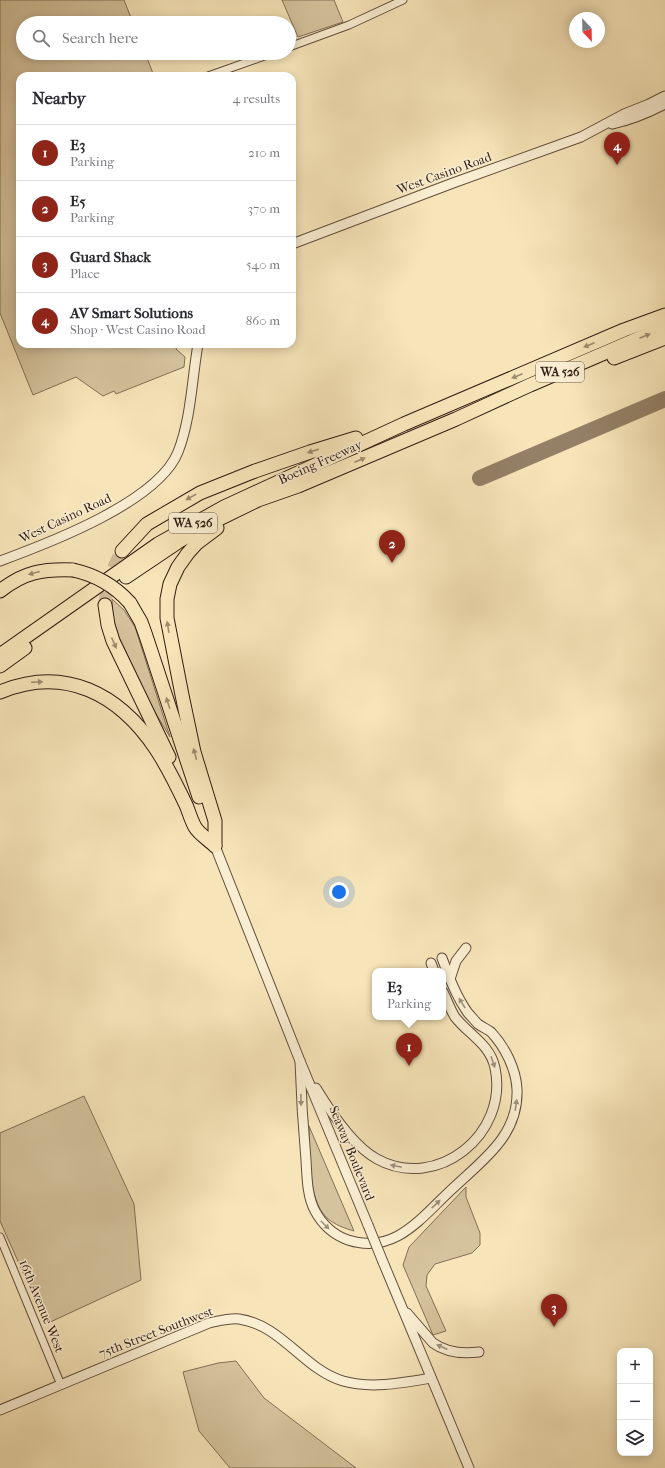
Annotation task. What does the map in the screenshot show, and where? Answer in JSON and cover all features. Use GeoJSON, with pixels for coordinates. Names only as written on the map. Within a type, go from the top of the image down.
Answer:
{"type":"FeatureCollection","features":[{"type":"Feature","properties":{"kind":"highway"},"geometry":{"type":"LineString","coordinates":[[624,330],[665,311]]}},
{"type":"Feature","properties":{"kind":"highway","name":"Boeing Freeway"},"geometry":{"type":"LineString","coordinates":[[0,655],[136,559],[183,529],[224,507],[404,424],[624,330],[665,316]]}},
{"type":"Feature","properties":{"kind":"highway","name":"Boeing Freeway"},"geometry":{"type":"LineString","coordinates":[[0,666],[122,580],[178,542],[207,525],[258,500],[298,486],[456,419],[530,385],[665,327]]}},
{"type":"Feature","properties":{"kind":"highway"},"geometry":{"type":"LineString","coordinates":[[456,419],[665,338]]}},
{"type":"Feature","properties":{"kind":"highway"},"geometry":{"type":"LineString","coordinates":[[122,551],[147,524],[200,493],[223,482],[303,454],[404,424]]}},
{"type":"Feature","properties":{"kind":"highway"},"geometry":{"type":"LineString","coordinates":[[215,846],[215,821],[194,752],[169,631],[167,599],[170,584],[178,567],[188,553],[211,532],[234,518],[298,486]]}},
{"type":"Feature","properties":{"kind":"highway"},"geometry":{"type":"LineString","coordinates":[[0,592],[22,576],[55,569],[73,570],[91,574],[102,580],[115,588],[130,603],[141,622],[146,636],[215,846]]}},
{"type":"Feature","properties":{"kind":"highway"},"geometry":{"type":"LineString","coordinates":[[105,605],[108,625],[113,642],[215,846]]}},
{"type":"Feature","properties":{"kind":"highway"},"geometry":{"type":"LineString","coordinates":[[0,692],[28,683],[59,683],[87,689],[119,707],[132,718],[156,750],[186,805],[196,828],[215,846]]}},
{"type":"Feature","properties":{"kind":"street"},"geometry":{"type":"LineString","coordinates":[[296,44],[349,25],[403,0]]}},
{"type":"Feature","properties":{"kind":"street"},"geometry":{"type":"LineString","coordinates":[[219,72],[253,60]]}},
{"type":"Feature","properties":{"kind":"street","name":"West Casino Road"},"geometry":{"type":"LineString","coordinates":[[296,242],[453,183],[581,137],[624,114],[665,96]]}},
{"type":"Feature","properties":{"kind":"street","name":"West Casino Road"},"geometry":{"type":"LineString","coordinates":[[605,125],[627,121],[653,111],[665,104]]}},
{"type":"Feature","properties":{"kind":"street","name":"West Casino Road"},"geometry":{"type":"LineString","coordinates":[[0,561],[35,548],[96,520],[147,489],[158,480],[169,468],[178,453],[185,434],[197,348]]}},
{"type":"Feature","properties":{"kind":"street","name":"Seaway Boulevard"},"geometry":{"type":"LineString","coordinates":[[215,846],[300,1061],[382,1262],[469,1468]]}},
{"type":"Feature","properties":{"kind":"street"},"geometry":{"type":"LineString","coordinates":[[450,979],[456,961],[466,948]]}},
{"type":"Feature","properties":{"kind":"street"},"geometry":{"type":"LineString","coordinates":[[442,958],[446,968]]}},
{"type":"Feature","properties":{"kind":"street"},"geometry":{"type":"LineString","coordinates":[[300,1061],[302,1114],[308,1190],[314,1210],[327,1227],[344,1239],[366,1244],[383,1242],[396,1238],[413,1225],[496,1147],[510,1127],[516,1108],[516,1079],[514,1070],[503,1048],[490,1032],[478,1024],[469,1013],[459,999],[446,968]]}},
{"type":"Feature","properties":{"kind":"street"},"geometry":{"type":"LineString","coordinates":[[300,1061],[324,1100],[360,1148],[388,1164],[409,1168],[430,1166],[447,1161],[464,1151],[481,1133],[494,1106],[497,1085],[495,1066],[488,1050],[455,1016],[446,998]]}},
{"type":"Feature","properties":{"kind":"street","name":"16th Avenue West"},"geometry":{"type":"LineString","coordinates":[[0,1237],[61,1385]]}},
{"type":"Feature","properties":{"kind":"street"},"geometry":{"type":"LineString","coordinates":[[401,1306],[421,1330],[438,1346],[465,1353],[479,1352]]}},
{"type":"Feature","properties":{"kind":"street","name":"75th Street Southwest"},"geometry":{"type":"LineString","coordinates":[[0,1410],[209,1323],[224,1320],[238,1319],[254,1322],[268,1329],[308,1361],[327,1374],[342,1381],[360,1384],[385,1384],[431,1378]]}},
{"type":"Feature","properties":{"kind":"shaded area"},"geometry":{"type":"Polygon","coordinates":[[[0,0],[124,0],[130,16],[16,16],[16,60],[148,60],[152,72],[16,72],[16,348],[176,348],[185,357],[184,367],[116,394],[114,391],[103,396],[76,377],[33,395],[0,313],[0,0]]]}},
{"type":"Feature","properties":{"kind":"shaded area"},"geometry":{"type":"Polygon","coordinates":[[[282,0],[334,0],[343,22],[298,37],[296,32],[296,16],[289,16],[282,0]]]}},
{"type":"Feature","properties":{"kind":"shaded area"},"geometry":{"type":"Polygon","coordinates":[[[112,599],[124,610],[135,627],[170,737],[153,709],[119,637],[113,618],[112,599]]]}},
{"type":"Feature","properties":{"kind":"shaded area"},"geometry":{"type":"Polygon","coordinates":[[[84,1096],[134,1204],[141,1280],[46,1324],[0,1221],[0,1133],[84,1096]]]}},
{"type":"Feature","properties":{"kind":"shaded area"},"geometry":{"type":"Polygon","coordinates":[[[309,1126],[354,1231],[336,1224],[327,1218],[316,1199],[311,1175],[309,1126]]]}},
{"type":"Feature","properties":{"kind":"shaded area"},"geometry":{"type":"Polygon","coordinates":[[[466,1187],[466,1197],[480,1233],[480,1245],[472,1253],[435,1264],[427,1275],[426,1286],[446,1331],[433,1335],[403,1265],[409,1247],[466,1187]]]}},
{"type":"Feature","properties":{"kind":"shaded area"},"geometry":{"type":"Polygon","coordinates":[[[236,1361],[264,1398],[356,1468],[230,1468],[199,1431],[183,1372],[218,1363],[236,1361]]]}},
{"type":"Feature","properties":{"kind":"taxiway"},"geometry":{"type":"LineString","coordinates":[[480,478],[665,399]]}},
{"type":"Feature","properties":{"kind":"tunnel"},"geometry":{"type":"LineString","coordinates":[[105,605],[110,577],[122,551]]}},
{"type":"Feature","properties":{"kind":"place","name":"AV Smart Solutions"},"geometry":{"type":"Point","coordinates":[617,165]}},
{"type":"Feature","properties":{"kind":"place","name":"E5"},"geometry":{"type":"Point","coordinates":[392,563]}},
{"type":"Feature","properties":{"kind":"place","name":"E3"},"geometry":{"type":"Point","coordinates":[409,1066]}},
{"type":"Feature","properties":{"kind":"place","name":"Guard Shack"},"geometry":{"type":"Point","coordinates":[554,1327]}}]}
